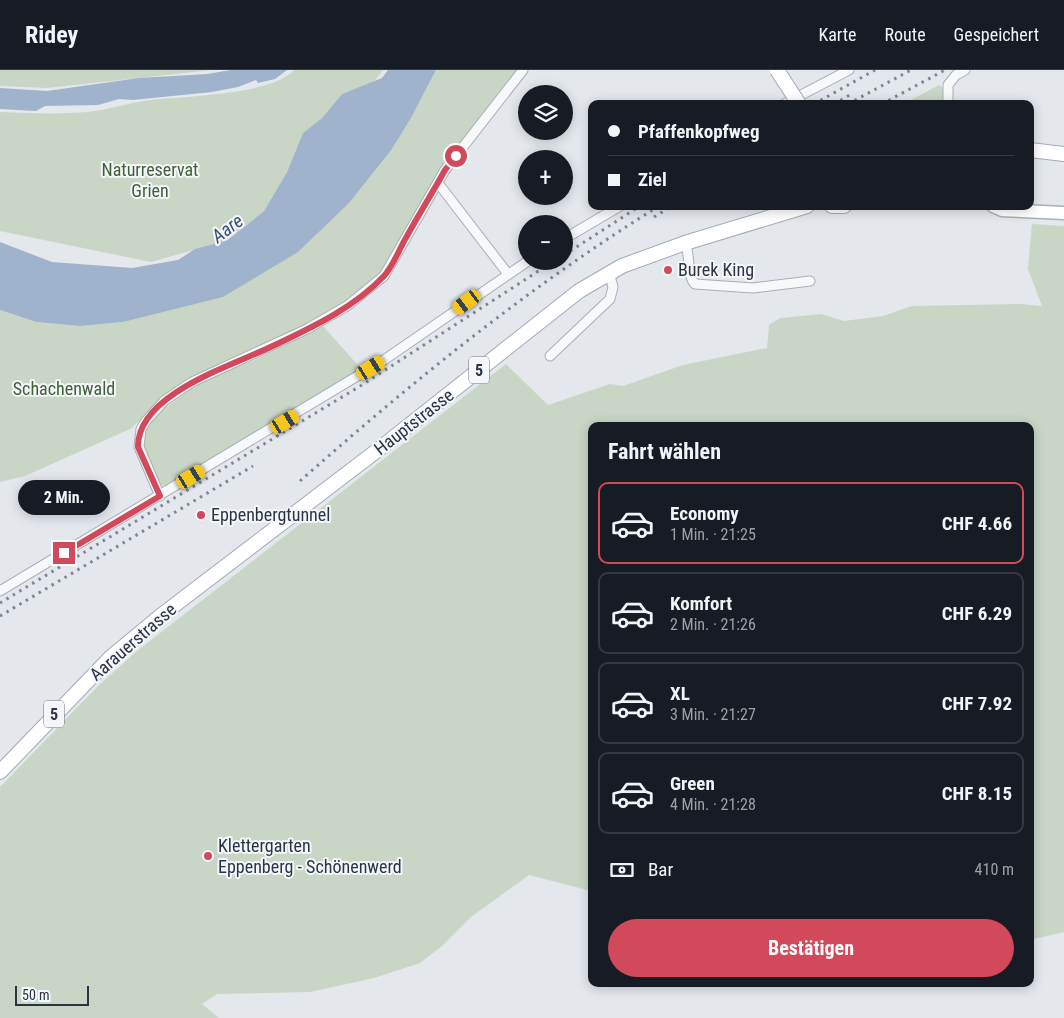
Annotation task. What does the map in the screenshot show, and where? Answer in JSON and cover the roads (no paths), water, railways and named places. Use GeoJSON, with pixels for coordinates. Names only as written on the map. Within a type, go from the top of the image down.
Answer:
{"type":"FeatureCollection","features":[{"type":"Feature","properties":{"kind":"main road"},"geometry":{"type":"LineString","coordinates":[[777,70],[796,100]]}},
{"type":"Feature","properties":{"kind":"main road"},"geometry":{"type":"LineString","coordinates":[[1034,150],[1064,154]]}},
{"type":"Feature","properties":{"kind":"main road","name":"Hauptstrasse"},"geometry":{"type":"LineString","coordinates":[[622,266],[633,256],[658,244],[761,210]]}},
{"type":"Feature","properties":{"kind":"main road","name":"Hauptstrasse"},"geometry":{"type":"LineString","coordinates":[[279,526],[566,301],[609,272],[685,243],[794,210]]}},
{"type":"Feature","properties":{"kind":"main road","name":"Aarauerstrasse"},"geometry":{"type":"LineString","coordinates":[[0,772],[110,658],[163,614],[279,526]]}},
{"type":"Feature","properties":{"kind":"street"},"geometry":{"type":"LineString","coordinates":[[160,496],[138,447],[141,429],[164,401],[192,382],[274,346],[347,306],[384,276],[445,170],[523,70]]}},
{"type":"Feature","properties":{"kind":"street"},"geometry":{"type":"LineString","coordinates":[[792,100],[849,70]]}},
{"type":"Feature","properties":{"kind":"street"},"geometry":{"type":"LineString","coordinates":[[948,100],[947,91],[950,82],[965,70]]}},
{"type":"Feature","properties":{"kind":"street"},"geometry":{"type":"LineString","coordinates":[[438,184],[508,274]]}},
{"type":"Feature","properties":{"kind":"street"},"geometry":{"type":"LineString","coordinates":[[573,234],[613,210]]}},
{"type":"Feature","properties":{"kind":"street"},"geometry":{"type":"LineString","coordinates":[[1002,210],[1064,213]]}},
{"type":"Feature","properties":{"kind":"street"},"geometry":{"type":"LineString","coordinates":[[685,243],[689,251],[691,278],[695,284],[753,288],[810,281]]}},
{"type":"Feature","properties":{"kind":"street"},"geometry":{"type":"LineString","coordinates":[[0,591],[384,360],[518,268]]}},
{"type":"Feature","properties":{"kind":"street"},"geometry":{"type":"LineString","coordinates":[[550,356],[610,299],[612,287],[609,272]]}},
{"type":"Feature","properties":{"kind":"water"},"geometry":{"type":"Polygon","coordinates":[[[231,70],[287,70],[275,79],[258,83],[256,80],[238,87],[212,92],[133,100],[119,99],[98,105],[45,106],[36,111],[0,109],[0,88],[47,91],[139,78],[207,74],[231,70]]]}},
{"type":"Feature","properties":{"kind":"water"},"geometry":{"type":"Polygon","coordinates":[[[388,70],[436,70],[411,118],[392,149],[349,203],[298,252],[223,297],[123,322],[80,326],[36,322],[0,310],[0,242],[52,262],[132,268],[178,260],[195,249],[228,240],[264,211],[287,172],[303,133],[322,118],[342,94],[382,78],[388,70]]]}},
{"type":"Feature","properties":{"kind":"railway"},"geometry":{"type":"LineString","coordinates":[[821,100],[875,70]]}},
{"type":"Feature","properties":{"kind":"railway"},"geometry":{"type":"LineString","coordinates":[[855,100],[911,70]]}},
{"type":"Feature","properties":{"kind":"railway"},"geometry":{"type":"LineString","coordinates":[[889,100],[945,70]]}},
{"type":"Feature","properties":{"kind":"railway"},"geometry":{"type":"LineString","coordinates":[[841,100],[853,93]]}},
{"type":"Feature","properties":{"kind":"railway"},"geometry":{"type":"LineString","coordinates":[[573,249],[634,210]]}},
{"type":"Feature","properties":{"kind":"railway"},"geometry":{"type":"LineString","coordinates":[[300,481],[473,336],[564,269],[653,210]]}},
{"type":"Feature","properties":{"kind":"railway"},"geometry":{"type":"LineString","coordinates":[[654,217],[665,210]]}},
{"type":"Feature","properties":{"kind":"railway"},"geometry":{"type":"LineString","coordinates":[[0,603],[362,385],[540,270]]}},
{"type":"Feature","properties":{"kind":"railway"},"geometry":{"type":"LineString","coordinates":[[0,616],[253,466]]}},
{"type":"Feature","properties":{"kind":"place","name":"Burek King"},"geometry":{"type":"Point","coordinates":[668,270]}},
{"type":"Feature","properties":{"kind":"place","name":"Eppenbergtunnel"},"geometry":{"type":"Point","coordinates":[201,515]}},
{"type":"Feature","properties":{"kind":"place","name":"Klettergarten Eppenberg - Schönenwerd"},"geometry":{"type":"Point","coordinates":[208,856]}},
{"type":"Feature","properties":{"kind":"park label","name":"Naturreservat Grien"},"geometry":{"type":"Point","coordinates":[150,180]}},
{"type":"Feature","properties":{"kind":"park label","name":"Schachenwald"},"geometry":{"type":"Point","coordinates":[64,389]}},
{"type":"Feature","properties":{"kind":"water label","name":"Aare"},"geometry":{"type":"Point","coordinates":[227,228]}}]}
